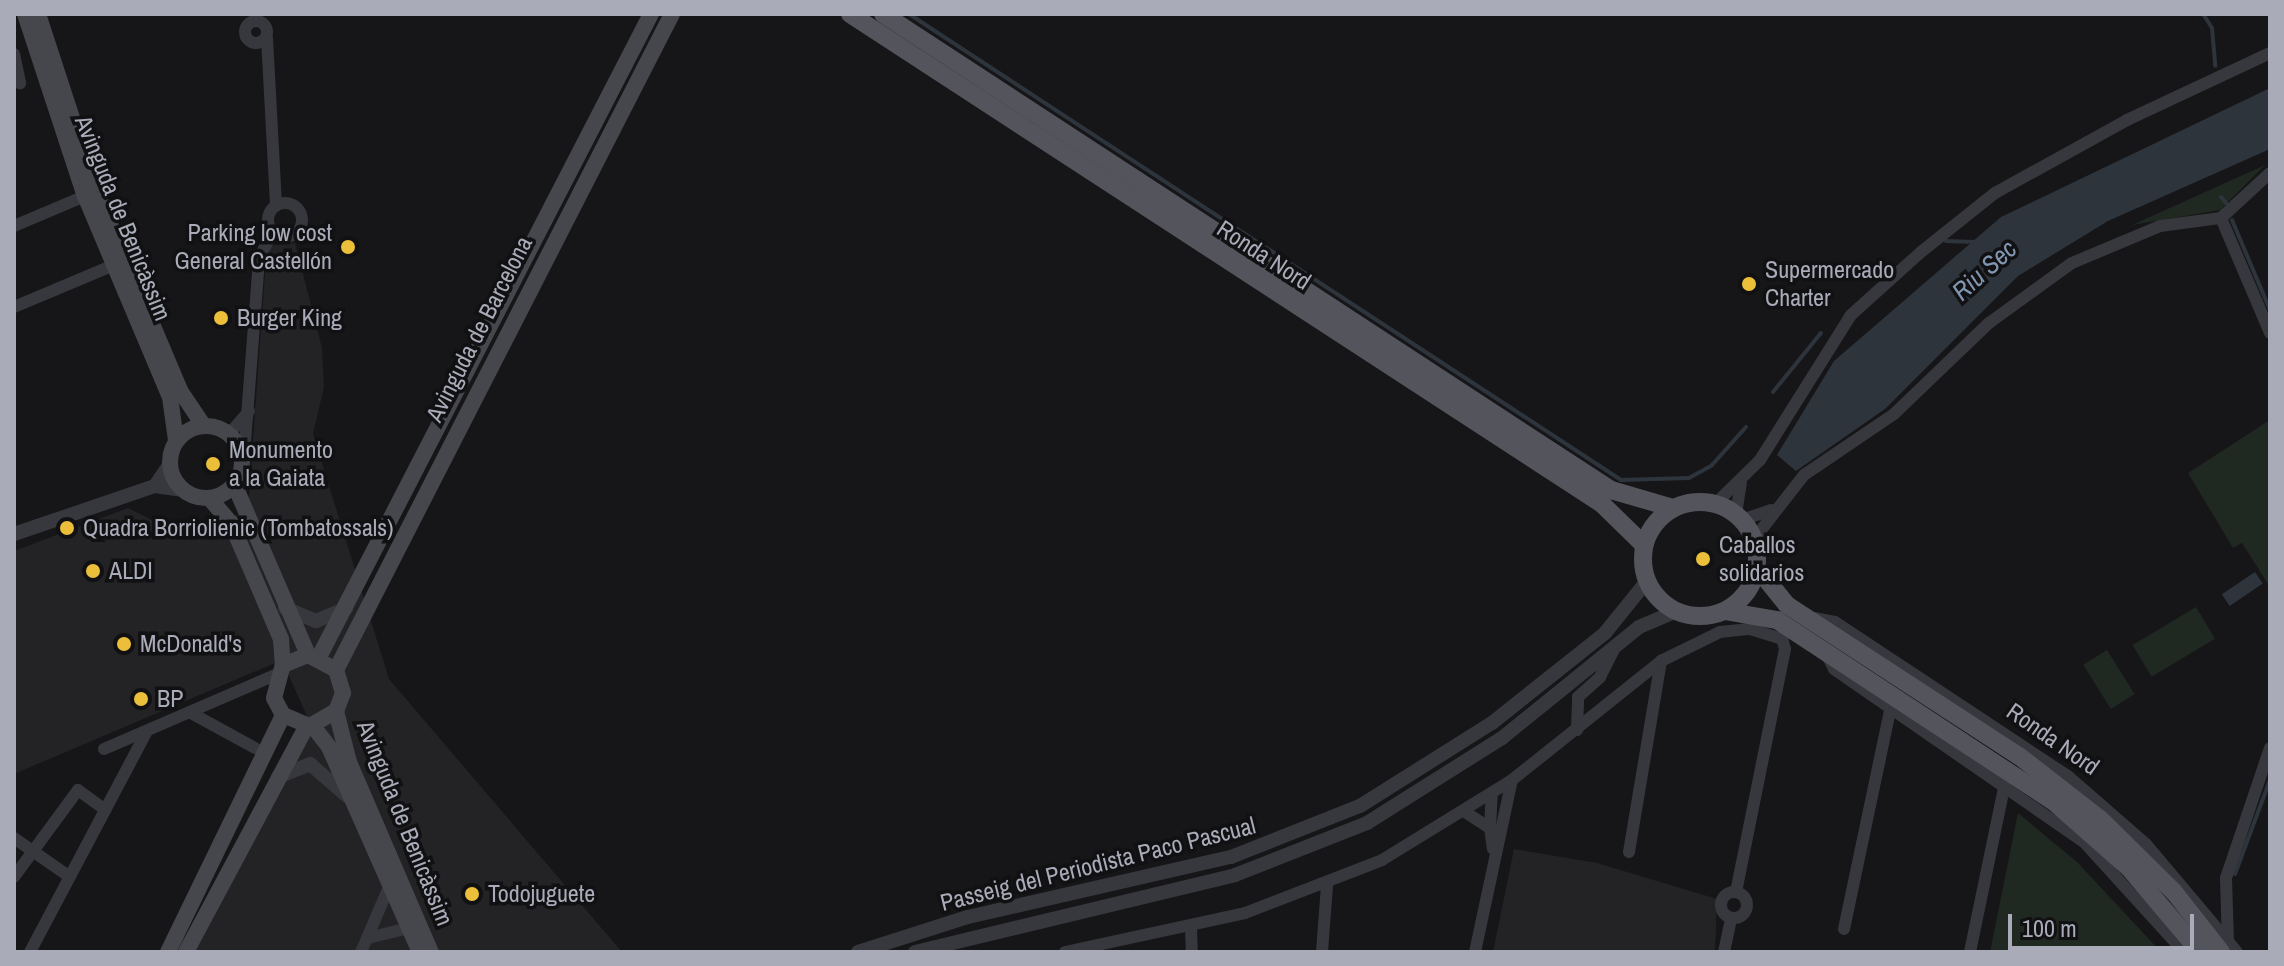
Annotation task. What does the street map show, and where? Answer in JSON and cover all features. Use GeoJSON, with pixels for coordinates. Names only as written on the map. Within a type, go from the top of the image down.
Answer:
{"type":"FeatureCollection","features":[{"type":"Feature","properties":{"kind":"main road","name":"Avinguda de Benicàssim"},"geometry":{"type":"LineString","coordinates":[[25,14],[43,78],[85,196],[170,397],[176,440]]}},
{"type":"Feature","properties":{"kind":"main road","name":"Avinguda de Benicàssim"},"geometry":{"type":"LineString","coordinates":[[38,14],[96,191],[181,392],[203,425]]}},
{"type":"Feature","properties":{"kind":"main road","name":"Avinguda de Barcelona"},"geometry":{"type":"LineString","coordinates":[[313,656],[346,608],[651,14]]}},
{"type":"Feature","properties":{"kind":"main road","name":"Avinguda de Barcelona"},"geometry":{"type":"LineString","coordinates":[[336,670],[672,14]]}},
{"type":"Feature","properties":{"kind":"main road","name":"Ronda Nord"},"geometry":{"type":"LineString","coordinates":[[850,14],[1602,504],[1644,545]]}},
{"type":"Feature","properties":{"kind":"main road","name":"Ronda Nord"},"geometry":{"type":"LineString","coordinates":[[883,14],[1611,490],[1673,508]]}},
{"type":"Feature","properties":{"kind":"main road"},"geometry":{"type":"LineString","coordinates":[[210,499],[235,486],[243,468],[230,433],[203,425],[176,440],[169,465],[182,490],[210,499],[231,523],[281,639],[280,670],[274,698],[283,715],[309,725]]}},
{"type":"Feature","properties":{"kind":"main road"},"geometry":{"type":"LineString","coordinates":[[186,952],[275,780],[309,725],[336,711],[343,693],[336,670],[313,656],[284,608],[235,486]]}},
{"type":"Feature","properties":{"kind":"main road"},"geometry":{"type":"LineString","coordinates":[[1715,504],[1739,517],[1754,539],[1758,569],[1748,592],[1725,611],[1703,618],[1675,612],[1647,581],[1644,545],[1673,508],[1715,504]]}},
{"type":"Feature","properties":{"kind":"main road","name":"Ronda Nord"},"geometry":{"type":"LineString","coordinates":[[1758,569],[1803,615],[2062,788],[2139,854],[2229,949]]}},
{"type":"Feature","properties":{"kind":"main road"},"geometry":{"type":"LineString","coordinates":[[1725,611],[1777,620],[2053,801],[2129,868],[2200,952]]}},
{"type":"Feature","properties":{"kind":"main road"},"geometry":{"type":"LineString","coordinates":[[280,670],[313,656]]}},
{"type":"Feature","properties":{"kind":"main road","name":"Avinguda de Benicàssim"},"geometry":{"type":"LineString","coordinates":[[336,711],[349,762],[431,952]]}},
{"type":"Feature","properties":{"kind":"main road"},"geometry":{"type":"LineString","coordinates":[[168,952],[283,715]]}},
{"type":"Feature","properties":{"kind":"main road","name":"Avinguda de Benicàssim"},"geometry":{"type":"LineString","coordinates":[[309,725],[347,796],[420,952]]}},
{"type":"Feature","properties":{"kind":"street"},"geometry":{"type":"LineString","coordinates":[[243,468],[250,408],[259,258],[273,232],[276,206],[266,64],[261,41]]}},
{"type":"Feature","properties":{"kind":"street"},"geometry":{"type":"LineString","coordinates":[[1715,504],[1741,483],[1851,315],[1921,252],[1995,193],[2127,120],[2270,53]]}},
{"type":"Feature","properties":{"kind":"street"},"geometry":{"type":"LineString","coordinates":[[14,54],[17,84],[43,78]]}},
{"type":"Feature","properties":{"kind":"street"},"geometry":{"type":"LineString","coordinates":[[1754,539],[1771,510],[1804,475],[1929,386],[1989,323],[2072,263],[2160,226],[2221,218],[2270,173]]}},
{"type":"Feature","properties":{"kind":"street"},"geometry":{"type":"LineString","coordinates":[[14,226],[85,196]]}},
{"type":"Feature","properties":{"kind":"street"},"geometry":{"type":"LineString","coordinates":[[273,232],[294,235],[302,219],[293,205],[276,206]]}},
{"type":"Feature","properties":{"kind":"street"},"geometry":{"type":"LineString","coordinates":[[2221,218],[2270,333]]}},
{"type":"Feature","properties":{"kind":"street"},"geometry":{"type":"LineString","coordinates":[[14,307],[114,265]]}},
{"type":"Feature","properties":{"kind":"street"},"geometry":{"type":"LineString","coordinates":[[230,433],[250,408]]}},
{"type":"Feature","properties":{"kind":"street"},"geometry":{"type":"LineString","coordinates":[[155,486],[169,465]]}},
{"type":"Feature","properties":{"kind":"street"},"geometry":{"type":"LineString","coordinates":[[1741,483],[1739,517],[1771,510]]}},
{"type":"Feature","properties":{"kind":"street"},"geometry":{"type":"LineString","coordinates":[[14,534],[155,486],[182,490]]}},
{"type":"Feature","properties":{"kind":"street","name":"Passeig del Periodista Paco Pascual"},"geometry":{"type":"LineString","coordinates":[[858,952],[968,917],[1231,857],[1360,806],[1492,723],[1605,633],[1647,581]]}},
{"type":"Feature","properties":{"kind":"street"},"geometry":{"type":"LineString","coordinates":[[284,608],[316,621],[346,608]]}},
{"type":"Feature","properties":{"kind":"street","name":"Passeig del Periodista Paco Pascual"},"geometry":{"type":"LineString","coordinates":[[915,952],[1181,890],[1316,846],[1427,790],[1639,627],[1675,612]]}},
{"type":"Feature","properties":{"kind":"street"},"geometry":{"type":"LineString","coordinates":[[1065,952],[1191,928],[1327,885],[1465,812],[1492,794],[1661,661],[1735,630],[1769,632],[1785,649],[1736,892],[1722,899],[1731,918],[1724,952]]}},
{"type":"Feature","properties":{"kind":"street","name":"Passeig del Periodista Paco Pascual"},"geometry":{"type":"LineString","coordinates":[[1577,730],[1578,697],[1600,677],[1615,648]]}},
{"type":"Feature","properties":{"kind":"street"},"geometry":{"type":"LineString","coordinates":[[1824,649],[1834,669],[2005,783],[2084,842],[2184,952]]}},
{"type":"Feature","properties":{"kind":"street"},"geometry":{"type":"LineString","coordinates":[[1629,852],[1661,661]]}},
{"type":"Feature","properties":{"kind":"street"},"geometry":{"type":"LineString","coordinates":[[104,749],[245,691],[280,670]]}},
{"type":"Feature","properties":{"kind":"street"},"geometry":{"type":"LineString","coordinates":[[245,691],[274,698]]}},
{"type":"Feature","properties":{"kind":"street"},"geometry":{"type":"LineString","coordinates":[[1844,929],[1891,706]]}},
{"type":"Feature","properties":{"kind":"street"},"geometry":{"type":"LineString","coordinates":[[191,713],[255,748]]}},
{"type":"Feature","properties":{"kind":"street"},"geometry":{"type":"LineString","coordinates":[[30,952],[147,731]]}},
{"type":"Feature","properties":{"kind":"street"},"geometry":{"type":"LineString","coordinates":[[2229,949],[2226,878],[2270,748]]}},
{"type":"Feature","properties":{"kind":"street"},"geometry":{"type":"LineString","coordinates":[[275,780],[310,764],[347,796]]}},
{"type":"Feature","properties":{"kind":"street"},"geometry":{"type":"LineString","coordinates":[[1475,952],[1512,780]]}},
{"type":"Feature","properties":{"kind":"street"},"geometry":{"type":"LineString","coordinates":[[1970,952],[2005,783]]}},
{"type":"Feature","properties":{"kind":"street"},"geometry":{"type":"LineString","coordinates":[[14,877],[78,790],[106,810]]}},
{"type":"Feature","properties":{"kind":"street"},"geometry":{"type":"LineString","coordinates":[[1492,794],[1504,813]]}},
{"type":"Feature","properties":{"kind":"street"},"geometry":{"type":"LineString","coordinates":[[1492,794],[1490,828],[1494,853]]}},
{"type":"Feature","properties":{"kind":"street"},"geometry":{"type":"LineString","coordinates":[[1465,812],[1490,828]]}},
{"type":"Feature","properties":{"kind":"street"},"geometry":{"type":"LineString","coordinates":[[14,838],[70,877]]}},
{"type":"Feature","properties":{"kind":"street"},"geometry":{"type":"LineString","coordinates":[[1322,952],[1327,885]]}},
{"type":"Feature","properties":{"kind":"street"},"geometry":{"type":"LineString","coordinates":[[361,952],[389,887]]}},
{"type":"Feature","properties":{"kind":"street"},"geometry":{"type":"LineString","coordinates":[[368,938],[408,928]]}},
{"type":"Feature","properties":{"kind":"street"},"geometry":{"type":"LineString","coordinates":[[1191,928],[1192,952]]}},
{"type":"Feature","properties":{"kind":"shaded area"},"geometry":{"type":"Polygon","coordinates":[[[2265,165],[2220,210],[2132,225],[2265,165]]]}},
{"type":"Feature","properties":{"kind":"shaded area"},"geometry":{"type":"Polygon","coordinates":[[[295,243],[322,348],[324,387],[313,434],[389,679],[622,952],[195,952],[310,723],[282,660],[14,774],[14,551],[128,508],[191,540],[248,509],[267,246],[295,243]]]}},
{"type":"Feature","properties":{"kind":"shaded area"},"geometry":{"type":"Polygon","coordinates":[[[2270,420],[2270,587],[2242,543],[2233,548],[2188,473],[2270,420]]]}},
{"type":"Feature","properties":{"kind":"shaded area"},"geometry":{"type":"Polygon","coordinates":[[[2196,607],[2215,639],[2152,677],[2133,645],[2196,607]]]}},
{"type":"Feature","properties":{"kind":"shaded area"},"geometry":{"type":"Polygon","coordinates":[[[2107,650],[2135,694],[2111,709],[2083,665],[2107,650]]]}},
{"type":"Feature","properties":{"kind":"shaded area"},"geometry":{"type":"Polygon","coordinates":[[[2018,813],[2077,862],[2161,952],[1990,952],[2018,813]]]}},
{"type":"Feature","properties":{"kind":"shaded area"},"geometry":{"type":"Polygon","coordinates":[[[1514,849],[1597,863],[1717,899],[1715,952],[1493,952],[1514,849]]]}},
{"type":"Feature","properties":{"kind":"water","name":"Riu Sec"},"geometry":{"type":"Polygon","coordinates":[[[2270,88],[2270,149],[2108,221],[2018,276],[1885,409],[1796,471],[1777,455],[1834,361],[2001,217],[2270,88]]]}},
{"type":"Feature","properties":{"kind":"water"},"geometry":{"type":"Polygon","coordinates":[[[2255,572],[2263,584],[2230,606],[2222,594],[2255,572]]]}},
{"type":"Feature","properties":{"kind":"waterway"},"geometry":{"type":"LineString","coordinates":[[909,14],[1621,480],[1689,478],[1712,465],[1746,427]]}},
{"type":"Feature","properties":{"kind":"waterway"},"geometry":{"type":"LineString","coordinates":[[2203,14],[2212,28],[2215,66]]}},
{"type":"Feature","properties":{"kind":"waterway"},"geometry":{"type":"LineString","coordinates":[[2221,197],[2226,203]]}},
{"type":"Feature","properties":{"kind":"waterway"},"geometry":{"type":"LineString","coordinates":[[2232,220],[2270,310]]}},
{"type":"Feature","properties":{"kind":"waterway","name":"Riu Sec"},"geometry":{"type":"LineString","coordinates":[[1946,241],[1976,242]]}},
{"type":"Feature","properties":{"kind":"waterway"},"geometry":{"type":"LineString","coordinates":[[1773,392],[1821,333]]}},
{"type":"Feature","properties":{"kind":"waterway"},"geometry":{"type":"LineString","coordinates":[[2235,874],[2270,780]]}},
{"type":"Feature","properties":{"kind":"place","name":"Parking low cost General Castellón"},"geometry":{"type":"Point","coordinates":[348,247]}},
{"type":"Feature","properties":{"kind":"place","name":"Supermercado Charter"},"geometry":{"type":"Point","coordinates":[1749,284]}},
{"type":"Feature","properties":{"kind":"place","name":"Burger King"},"geometry":{"type":"Point","coordinates":[221,318]}},
{"type":"Feature","properties":{"kind":"place","name":"Monumento a la Gaiata"},"geometry":{"type":"Point","coordinates":[213,464]}},
{"type":"Feature","properties":{"kind":"place","name":"Quadra Borriolienic (Tombatossals)"},"geometry":{"type":"Point","coordinates":[67,528]}},
{"type":"Feature","properties":{"kind":"place","name":"Caballos solidarios"},"geometry":{"type":"Point","coordinates":[1703,559]}},
{"type":"Feature","properties":{"kind":"place","name":"ALDI"},"geometry":{"type":"Point","coordinates":[93,571]}},
{"type":"Feature","properties":{"kind":"place","name":"McDonald's"},"geometry":{"type":"Point","coordinates":[124,644]}},
{"type":"Feature","properties":{"kind":"place","name":"BP"},"geometry":{"type":"Point","coordinates":[141,699]}},
{"type":"Feature","properties":{"kind":"place","name":"Todojuguete"},"geometry":{"type":"Point","coordinates":[472,894]}}]}
